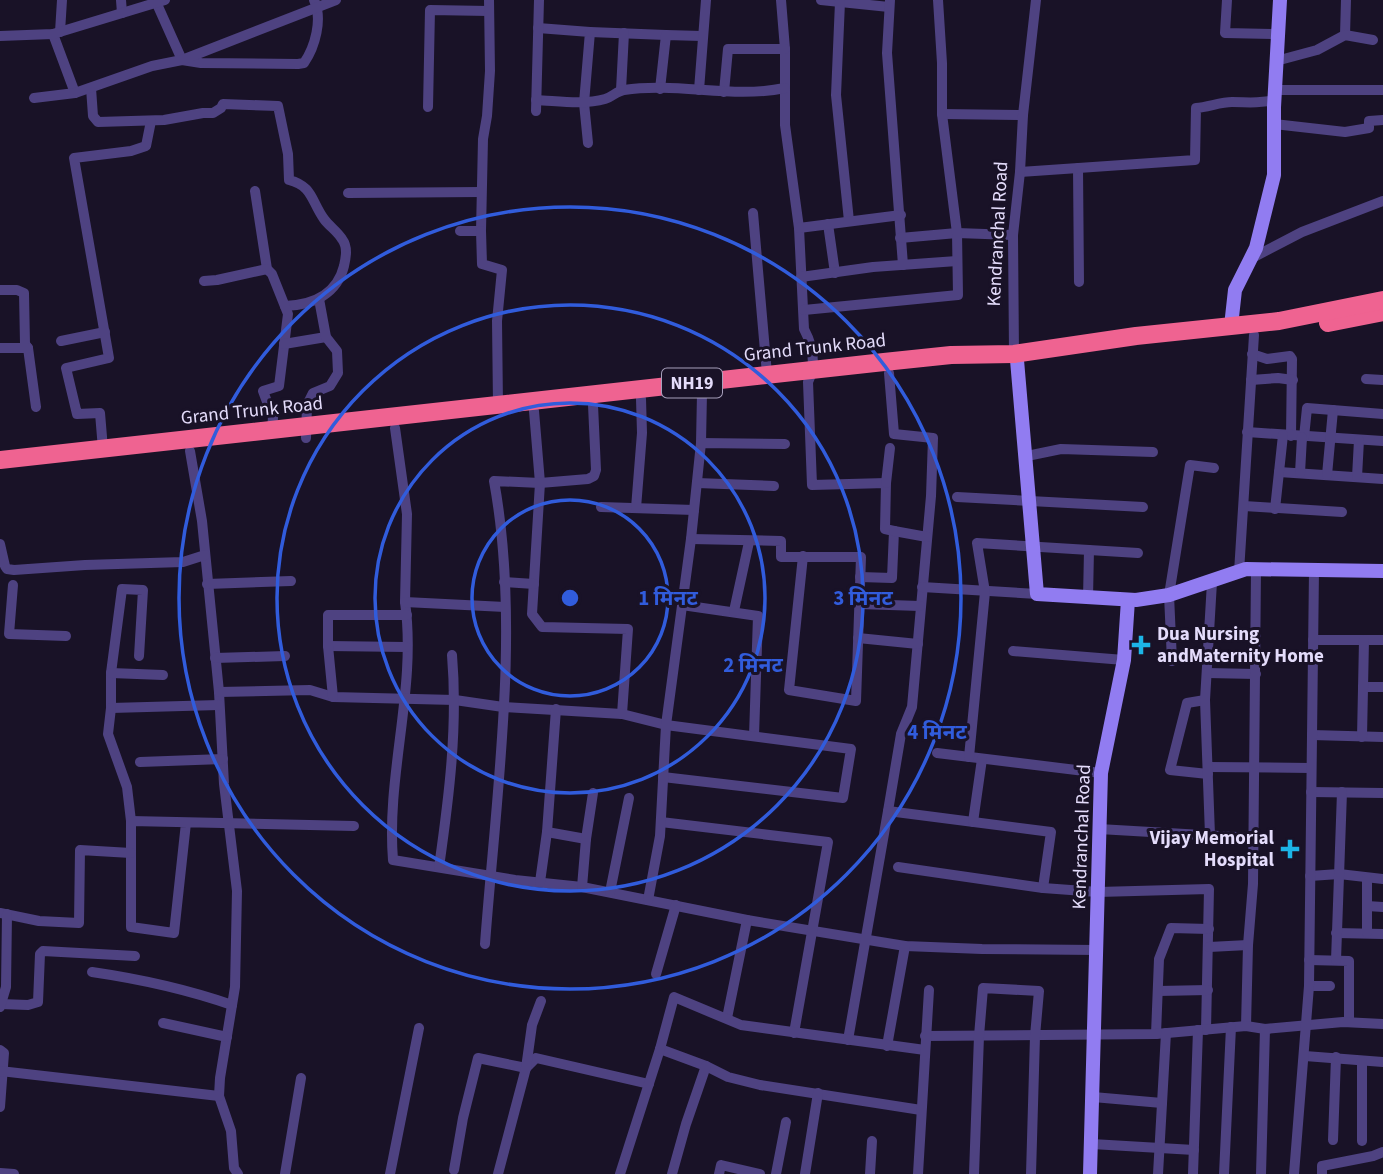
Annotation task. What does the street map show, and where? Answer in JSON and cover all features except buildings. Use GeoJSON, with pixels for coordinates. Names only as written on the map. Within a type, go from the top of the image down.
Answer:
{"type":"FeatureCollection","features":[{"type":"Feature","properties":{"kind":"highway","name":"Grand Trunk Road"},"geometry":{"type":"LineString","coordinates":[[0,460],[266,431],[395,428],[702,393],[951,355],[1015,357],[1136,336],[1290,319],[1383,299]]}},
{"type":"Feature","properties":{"kind":"highway","name":"Grand Trunk Road"},"geometry":{"type":"LineString","coordinates":[[0,472],[190,451],[498,405],[767,374],[811,376],[889,373],[1015,357],[1254,335],[1383,312]]}},
{"type":"Feature","properties":{"kind":"street"},"geometry":{"type":"LineString","coordinates":[[62,0],[57,33],[75,93]]}},
{"type":"Feature","properties":{"kind":"street"},"geometry":{"type":"LineString","coordinates":[[121,0],[122,13]]}},
{"type":"Feature","properties":{"kind":"street"},"geometry":{"type":"LineString","coordinates":[[34,99],[75,93],[152,66],[182,60],[316,3],[336,0]]}},
{"type":"Feature","properties":{"kind":"street"},"geometry":{"type":"LineString","coordinates":[[489,0],[490,71],[483,139],[481,231],[482,264],[502,270],[497,321],[498,405]]}},
{"type":"Feature","properties":{"kind":"street"},"geometry":{"type":"LineString","coordinates":[[539,0],[536,105],[608,99],[621,90],[764,92],[785,88]]}},
{"type":"Feature","properties":{"kind":"street"},"geometry":{"type":"LineString","coordinates":[[699,90],[706,0]]}},
{"type":"Feature","properties":{"kind":"street"},"geometry":{"type":"LineString","coordinates":[[782,0],[785,125],[799,228],[804,329],[810,341],[812,485],[886,484]]}},
{"type":"Feature","properties":{"kind":"street"},"geometry":{"type":"LineString","coordinates":[[821,0],[889,4],[887,53],[904,265]]}},
{"type":"Feature","properties":{"kind":"street"},"geometry":{"type":"LineString","coordinates":[[804,310],[958,295],[957,233],[942,114],[938,0]]}},
{"type":"Feature","properties":{"kind":"street","name":"Kendranchal Road"},"geometry":{"type":"LineString","coordinates":[[1036,0],[1013,235],[1015,357],[1027,456],[1037,594]]}},
{"type":"Feature","properties":{"kind":"street"},"geometry":{"type":"LineString","coordinates":[[1227,0],[1225,33],[1277,34]]}},
{"type":"Feature","properties":{"kind":"street"},"geometry":{"type":"LineString","coordinates":[[1231,326],[1235,290],[1252,258],[1274,176],[1274,95],[1280,0]]}},
{"type":"Feature","properties":{"kind":"street"},"geometry":{"type":"LineString","coordinates":[[1345,36],[1346,0]]}},
{"type":"Feature","properties":{"kind":"street"},"geometry":{"type":"LineString","coordinates":[[0,36],[57,33],[161,2],[182,60]]}},
{"type":"Feature","properties":{"kind":"street"},"geometry":{"type":"LineString","coordinates":[[840,2],[836,95],[849,221]]}},
{"type":"Feature","properties":{"kind":"street"},"geometry":{"type":"LineString","coordinates":[[182,60],[201,64],[304,63],[316,35],[316,3]]}},
{"type":"Feature","properties":{"kind":"street"},"geometry":{"type":"LineString","coordinates":[[428,107],[430,10],[489,11]]}},
{"type":"Feature","properties":{"kind":"street"},"geometry":{"type":"LineString","coordinates":[[538,28],[702,36]]}},
{"type":"Feature","properties":{"kind":"street"},"geometry":{"type":"LineString","coordinates":[[588,144],[584,103],[590,32]]}},
{"type":"Feature","properties":{"kind":"street"},"geometry":{"type":"LineString","coordinates":[[621,90],[624,33]]}},
{"type":"Feature","properties":{"kind":"street"},"geometry":{"type":"LineString","coordinates":[[660,89],[666,35]]}},
{"type":"Feature","properties":{"kind":"street"},"geometry":{"type":"LineString","coordinates":[[1276,61],[1317,50],[1345,36],[1373,40]]}},
{"type":"Feature","properties":{"kind":"street"},"geometry":{"type":"LineString","coordinates":[[724,92],[727,49],[785,49]]}},
{"type":"Feature","properties":{"kind":"street"},"geometry":{"type":"LineString","coordinates":[[91,88],[93,116],[98,122],[151,121],[214,113],[223,104],[278,106],[288,154],[289,180],[301,183],[308,190],[323,218],[344,241],[347,255],[335,288],[319,299],[285,306]]}},
{"type":"Feature","properties":{"kind":"street"},"geometry":{"type":"LineString","coordinates":[[1020,173],[1195,160],[1196,108],[1229,102],[1259,104],[1274,95],[1383,90]]}},
{"type":"Feature","properties":{"kind":"street"},"geometry":{"type":"LineString","coordinates":[[942,114],[1023,115]]}},
{"type":"Feature","properties":{"kind":"street"},"geometry":{"type":"LineString","coordinates":[[1274,124],[1345,132],[1369,128],[1369,121],[1383,120]]}},
{"type":"Feature","properties":{"kind":"street"},"geometry":{"type":"LineString","coordinates":[[103,449],[100,412],[77,414],[66,368],[109,358],[74,158],[131,151],[146,146],[151,121]]}},
{"type":"Feature","properties":{"kind":"street"},"geometry":{"type":"LineString","coordinates":[[1079,168],[1079,282]]}},
{"type":"Feature","properties":{"kind":"street"},"geometry":{"type":"LineString","coordinates":[[255,191],[267,269],[272,274],[288,314],[279,386],[263,391],[273,418],[272,428],[266,431]]}},
{"type":"Feature","properties":{"kind":"street"},"geometry":{"type":"LineString","coordinates":[[348,193],[481,192]]}},
{"type":"Feature","properties":{"kind":"street"},"geometry":{"type":"LineString","coordinates":[[1252,258],[1302,232],[1383,201]]}},
{"type":"Feature","properties":{"kind":"street"},"geometry":{"type":"LineString","coordinates":[[753,213],[767,374]]}},
{"type":"Feature","properties":{"kind":"street"},"geometry":{"type":"LineString","coordinates":[[799,228],[901,215]]}},
{"type":"Feature","properties":{"kind":"street"},"geometry":{"type":"LineString","coordinates":[[828,224],[835,273]]}},
{"type":"Feature","properties":{"kind":"street"},"geometry":{"type":"LineString","coordinates":[[460,232],[481,231]]}},
{"type":"Feature","properties":{"kind":"street"},"geometry":{"type":"LineString","coordinates":[[900,238],[957,233],[1013,235]]}},
{"type":"Feature","properties":{"kind":"street"},"geometry":{"type":"LineString","coordinates":[[801,277],[873,267],[957,261]]}},
{"type":"Feature","properties":{"kind":"street"},"geometry":{"type":"LineString","coordinates":[[204,281],[267,269]]}},
{"type":"Feature","properties":{"kind":"street"},"geometry":{"type":"LineString","coordinates":[[0,290],[17,289],[24,293],[25,344],[28,348],[36,407]]}},
{"type":"Feature","properties":{"kind":"street"},"geometry":{"type":"LineString","coordinates":[[307,432],[307,405],[313,393],[330,386],[338,373],[337,351],[326,337],[319,299]]}},
{"type":"Feature","properties":{"kind":"street"},"geometry":{"type":"LineString","coordinates":[[61,341],[105,332]]}},
{"type":"Feature","properties":{"kind":"street"},"geometry":{"type":"LineString","coordinates":[[1239,572],[1254,335]]}},
{"type":"Feature","properties":{"kind":"street"},"geometry":{"type":"LineString","coordinates":[[284,344],[326,337]]}},
{"type":"Feature","properties":{"kind":"street"},"geometry":{"type":"LineString","coordinates":[[0,348],[28,348]]}},
{"type":"Feature","properties":{"kind":"street"},"geometry":{"type":"LineString","coordinates":[[1252,354],[1267,359],[1290,356],[1300,473]]}},
{"type":"Feature","properties":{"kind":"street"},"geometry":{"type":"LineString","coordinates":[[848,1040],[901,734],[912,707],[931,496],[933,438],[894,434],[889,373]]}},
{"type":"Feature","properties":{"kind":"street"},"geometry":{"type":"LineString","coordinates":[[1251,380],[1278,377],[1293,380]]}},
{"type":"Feature","properties":{"kind":"street"},"geometry":{"type":"LineString","coordinates":[[1366,379],[1383,380]]}},
{"type":"Feature","properties":{"kind":"street"},"geometry":{"type":"LineString","coordinates":[[648,900],[661,822],[666,725],[691,539],[701,443],[702,393]]}},
{"type":"Feature","properties":{"kind":"street"},"geometry":{"type":"LineString","coordinates":[[636,508],[642,433],[641,399]]}},
{"type":"Feature","properties":{"kind":"street"},"geometry":{"type":"LineString","coordinates":[[485,944],[506,650],[502,524],[494,481],[540,483],[588,479],[594,476],[593,405]]}},
{"type":"Feature","properties":{"kind":"street"},"geometry":{"type":"LineString","coordinates":[[1275,509],[1279,472],[1307,408],[1383,414]]}},
{"type":"Feature","properties":{"kind":"street"},"geometry":{"type":"LineString","coordinates":[[1327,475],[1333,410]]}},
{"type":"Feature","properties":{"kind":"street"},"geometry":{"type":"LineString","coordinates":[[534,411],[540,483],[532,614],[542,627],[628,629],[622,714]]}},
{"type":"Feature","properties":{"kind":"street"},"geometry":{"type":"LineString","coordinates":[[395,428],[407,514],[407,615],[405,697],[390,827],[393,860],[582,887],[747,920],[905,946],[1097,950]]}},
{"type":"Feature","properties":{"kind":"street"},"geometry":{"type":"LineString","coordinates":[[1247,432],[1383,440]]}},
{"type":"Feature","properties":{"kind":"street"},"geometry":{"type":"LineString","coordinates":[[1357,477],[1359,440]]}},
{"type":"Feature","properties":{"kind":"street"},"geometry":{"type":"LineString","coordinates":[[701,443],[785,444]]}},
{"type":"Feature","properties":{"kind":"street"},"geometry":{"type":"LineString","coordinates":[[890,448],[885,529],[927,537]]}},
{"type":"Feature","properties":{"kind":"street"},"geometry":{"type":"LineString","coordinates":[[1027,456],[1061,449],[1153,452]]}},
{"type":"Feature","properties":{"kind":"street"},"geometry":{"type":"LineString","coordinates":[[190,451],[202,521],[237,891],[232,1005],[219,1096],[231,1130],[234,1168],[238,1174]]}},
{"type":"Feature","properties":{"kind":"street"},"geometry":{"type":"LineString","coordinates":[[1172,661],[1169,596],[1190,465],[1214,468]]}},
{"type":"Feature","properties":{"kind":"street"},"geometry":{"type":"LineString","coordinates":[[1279,472],[1383,479]]}},
{"type":"Feature","properties":{"kind":"street"},"geometry":{"type":"LineString","coordinates":[[697,483],[775,486]]}},
{"type":"Feature","properties":{"kind":"street"},"geometry":{"type":"LineString","coordinates":[[957,497],[1143,507]]}},
{"type":"Feature","properties":{"kind":"street"},"geometry":{"type":"LineString","coordinates":[[1244,506],[1342,512]]}},
{"type":"Feature","properties":{"kind":"street"},"geometry":{"type":"LineString","coordinates":[[601,508],[694,510]]}},
{"type":"Feature","properties":{"kind":"street"},"geometry":{"type":"LineString","coordinates":[[860,577],[892,578],[894,531]]}},
{"type":"Feature","properties":{"kind":"street"},"geometry":{"type":"LineString","coordinates":[[691,539],[781,541],[781,557],[803,556],[861,557],[856,701],[789,690],[803,556]]}},
{"type":"Feature","properties":{"kind":"street"},"geometry":{"type":"LineString","coordinates":[[734,611],[750,542]]}},
{"type":"Feature","properties":{"kind":"street"},"geometry":{"type":"LineString","coordinates":[[0,544],[5,566],[14,570],[183,562],[205,555]]}},
{"type":"Feature","properties":{"kind":"street"},"geometry":{"type":"LineString","coordinates":[[969,757],[985,592],[977,544],[1033,545],[1138,553]]}},
{"type":"Feature","properties":{"kind":"street"},"geometry":{"type":"LineString","coordinates":[[1088,598],[1089,551]]}},
{"type":"Feature","properties":{"kind":"street"},"geometry":{"type":"LineString","coordinates":[[922,587],[1128,600],[1169,596],[1239,572],[1256,570],[1383,571]]}},
{"type":"Feature","properties":{"kind":"street"},"geometry":{"type":"LineString","coordinates":[[1246,1026],[1248,945],[1254,884],[1256,570]]}},
{"type":"Feature","properties":{"kind":"street"},"geometry":{"type":"LineString","coordinates":[[1294,1174],[1309,986],[1314,570]]}},
{"type":"Feature","properties":{"kind":"street"},"geometry":{"type":"LineString","coordinates":[[207,584],[291,581]]}},
{"type":"Feature","properties":{"kind":"street"},"geometry":{"type":"LineString","coordinates":[[504,582],[534,584]]}},
{"type":"Feature","properties":{"kind":"street"},"geometry":{"type":"LineString","coordinates":[[1210,835],[1206,700],[1212,582]]}},
{"type":"Feature","properties":{"kind":"street"},"geometry":{"type":"LineString","coordinates":[[13,585],[9,634],[66,636]]}},
{"type":"Feature","properties":{"kind":"street"},"geometry":{"type":"LineString","coordinates":[[138,656],[143,590],[121,589],[111,673],[108,734],[127,787],[131,821],[131,927],[174,933],[186,823]]}},
{"type":"Feature","properties":{"kind":"street","name":"Kendranchal Road"},"geometry":{"type":"LineString","coordinates":[[1090,1174],[1096,1035],[1101,773],[1124,660],[1128,600]]}},
{"type":"Feature","properties":{"kind":"street"},"geometry":{"type":"LineString","coordinates":[[405,601],[505,607]]}},
{"type":"Feature","properties":{"kind":"street"},"geometry":{"type":"LineString","coordinates":[[859,604],[920,606]]}},
{"type":"Feature","properties":{"kind":"street"},"geometry":{"type":"LineString","coordinates":[[682,605],[758,616],[754,736]]}},
{"type":"Feature","properties":{"kind":"street"},"geometry":{"type":"LineString","coordinates":[[333,697],[328,615],[407,615]]}},
{"type":"Feature","properties":{"kind":"street"},"geometry":{"type":"LineString","coordinates":[[858,638],[918,644]]}},
{"type":"Feature","properties":{"kind":"street"},"geometry":{"type":"LineString","coordinates":[[1313,640],[1383,640]]}},
{"type":"Feature","properties":{"kind":"street"},"geometry":{"type":"LineString","coordinates":[[1362,737],[1364,640]]}},
{"type":"Feature","properties":{"kind":"street"},"geometry":{"type":"LineString","coordinates":[[328,646],[406,647]]}},
{"type":"Feature","properties":{"kind":"street"},"geometry":{"type":"LineString","coordinates":[[1013,651],[1124,660]]}},
{"type":"Feature","properties":{"kind":"street"},"geometry":{"type":"LineString","coordinates":[[439,867],[448,803],[455,700],[452,655]]}},
{"type":"Feature","properties":{"kind":"street"},"geometry":{"type":"LineString","coordinates":[[215,659],[285,656]]}},
{"type":"Feature","properties":{"kind":"street"},"geometry":{"type":"LineString","coordinates":[[111,673],[163,675]]}},
{"type":"Feature","properties":{"kind":"street"},"geometry":{"type":"LineString","coordinates":[[1207,673],[1256,674]]}},
{"type":"Feature","properties":{"kind":"street"},"geometry":{"type":"LineString","coordinates":[[1363,687],[1383,687]]}},
{"type":"Feature","properties":{"kind":"street"},"geometry":{"type":"LineString","coordinates":[[219,692],[310,690],[333,697],[405,697],[503,707],[622,714],[666,725],[852,749],[843,798],[663,777]]}},
{"type":"Feature","properties":{"kind":"street"},"geometry":{"type":"LineString","coordinates":[[1206,700],[1187,703],[1170,770],[1311,768]]}},
{"type":"Feature","properties":{"kind":"street"},"geometry":{"type":"LineString","coordinates":[[111,708],[219,705]]}},
{"type":"Feature","properties":{"kind":"street"},"geometry":{"type":"LineString","coordinates":[[540,882],[547,832],[556,709]]}},
{"type":"Feature","properties":{"kind":"street"},"geometry":{"type":"LineString","coordinates":[[1312,736],[1383,737]]}},
{"type":"Feature","properties":{"kind":"street"},"geometry":{"type":"LineString","coordinates":[[937,753],[1101,773]]}},
{"type":"Feature","properties":{"kind":"street"},"geometry":{"type":"LineString","coordinates":[[140,762],[223,759]]}},
{"type":"Feature","properties":{"kind":"street"},"geometry":{"type":"LineString","coordinates":[[973,822],[982,759]]}},
{"type":"Feature","properties":{"kind":"street"},"geometry":{"type":"LineString","coordinates":[[1311,792],[1383,793]]}},
{"type":"Feature","properties":{"kind":"street"},"geometry":{"type":"LineString","coordinates":[[1336,960],[1342,792]]}},
{"type":"Feature","properties":{"kind":"street"},"geometry":{"type":"LineString","coordinates":[[582,887],[593,793]]}},
{"type":"Feature","properties":{"kind":"street"},"geometry":{"type":"LineString","coordinates":[[610,892],[629,798]]}},
{"type":"Feature","properties":{"kind":"street"},"geometry":{"type":"LineString","coordinates":[[888,811],[1051,832],[1043,888]]}},
{"type":"Feature","properties":{"kind":"street"},"geometry":{"type":"LineString","coordinates":[[131,821],[355,826]]}},
{"type":"Feature","properties":{"kind":"street"},"geometry":{"type":"LineString","coordinates":[[661,822],[828,842],[794,1033]]}},
{"type":"Feature","properties":{"kind":"street"},"geometry":{"type":"LineString","coordinates":[[1099,829],[1254,838]]}},
{"type":"Feature","properties":{"kind":"street"},"geometry":{"type":"LineString","coordinates":[[547,832],[586,839]]}},
{"type":"Feature","properties":{"kind":"street"},"geometry":{"type":"LineString","coordinates":[[131,853],[80,850],[79,923],[39,921],[4,914],[6,986],[0,1005],[28,1005],[37,1002],[43,951],[135,956]]}},
{"type":"Feature","properties":{"kind":"street"},"geometry":{"type":"LineString","coordinates":[[898,867],[1043,888],[1098,891],[1209,889],[1208,990],[1202,1030],[1193,1174]]}},
{"type":"Feature","properties":{"kind":"street"},"geometry":{"type":"LineString","coordinates":[[1310,876],[1339,874],[1383,879]]}},
{"type":"Feature","properties":{"kind":"street"},"geometry":{"type":"LineString","coordinates":[[1367,878],[1367,933]]}},
{"type":"Feature","properties":{"kind":"street"},"geometry":{"type":"LineString","coordinates":[[656,974],[676,905]]}},
{"type":"Feature","properties":{"kind":"street"},"geometry":{"type":"LineString","coordinates":[[1367,906],[1383,907]]}},
{"type":"Feature","properties":{"kind":"street"},"geometry":{"type":"LineString","coordinates":[[727,1018],[747,920]]}},
{"type":"Feature","properties":{"kind":"street"},"geometry":{"type":"LineString","coordinates":[[1158,1174],[1162,1103],[1159,959],[1171,928],[1209,929]]}},
{"type":"Feature","properties":{"kind":"street"},"geometry":{"type":"LineString","coordinates":[[1336,933],[1383,934]]}},
{"type":"Feature","properties":{"kind":"street"},"geometry":{"type":"LineString","coordinates":[[1209,947],[1248,945]]}},
{"type":"Feature","properties":{"kind":"street"},"geometry":{"type":"LineString","coordinates":[[887,1046],[905,946]]}},
{"type":"Feature","properties":{"kind":"street"},"geometry":{"type":"LineString","coordinates":[[1309,960],[1349,961],[1349,1022]]}},
{"type":"Feature","properties":{"kind":"street"},"geometry":{"type":"LineString","coordinates":[[92,972],[138,978],[190,990],[232,1005]]}},
{"type":"Feature","properties":{"kind":"street"},"geometry":{"type":"LineString","coordinates":[[1309,986],[1330,986]]}},
{"type":"Feature","properties":{"kind":"street"},"geometry":{"type":"LineString","coordinates":[[974,1174],[983,988],[1039,991],[1031,1174]]}},
{"type":"Feature","properties":{"kind":"street"},"geometry":{"type":"LineString","coordinates":[[918,1174],[929,990]]}},
{"type":"Feature","properties":{"kind":"street"},"geometry":{"type":"LineString","coordinates":[[1158,991],[1208,990]]}},
{"type":"Feature","properties":{"kind":"street"},"geometry":{"type":"LineString","coordinates":[[620,1174],[674,997],[741,1025],[925,1050]]}},
{"type":"Feature","properties":{"kind":"street"},"geometry":{"type":"LineString","coordinates":[[498,1174],[526,1068],[532,1024],[541,1000]]}},
{"type":"Feature","properties":{"kind":"street"},"geometry":{"type":"LineString","coordinates":[[925,1036],[1161,1034],[1246,1026],[1265,1029],[1349,1022],[1383,1024]]}},
{"type":"Feature","properties":{"kind":"street"},"geometry":{"type":"LineString","coordinates":[[163,1023],[227,1037]]}},
{"type":"Feature","properties":{"kind":"street"},"geometry":{"type":"LineString","coordinates":[[1224,1174],[1231,1027]]}},
{"type":"Feature","properties":{"kind":"street"},"geometry":{"type":"LineString","coordinates":[[390,1174],[419,1028]]}},
{"type":"Feature","properties":{"kind":"street"},"geometry":{"type":"LineString","coordinates":[[1261,1174],[1265,1029]]}},
{"type":"Feature","properties":{"kind":"street"},"geometry":{"type":"LineString","coordinates":[[660,1049],[728,1077],[760,1085],[921,1110]]}},
{"type":"Feature","properties":{"kind":"street"},"geometry":{"type":"LineString","coordinates":[[0,1050],[4,1053],[0,1107]]}},
{"type":"Feature","properties":{"kind":"street"},"geometry":{"type":"LineString","coordinates":[[1304,1056],[1383,1062]]}},
{"type":"Feature","properties":{"kind":"street"},"geometry":{"type":"LineString","coordinates":[[1333,1140],[1336,1057]]}},
{"type":"Feature","properties":{"kind":"street"},"geometry":{"type":"LineString","coordinates":[[454,1170],[478,1058],[526,1068]]}},
{"type":"Feature","properties":{"kind":"street"},"geometry":{"type":"LineString","coordinates":[[526,1068],[536,1058],[649,1084]]}},
{"type":"Feature","properties":{"kind":"street"},"geometry":{"type":"LineString","coordinates":[[1362,1061],[1362,1141]]}},
{"type":"Feature","properties":{"kind":"street"},"geometry":{"type":"LineString","coordinates":[[672,1174],[706,1066]]}},
{"type":"Feature","properties":{"kind":"street"},"geometry":{"type":"LineString","coordinates":[[1,1071],[219,1096]]}},
{"type":"Feature","properties":{"kind":"street"},"geometry":{"type":"LineString","coordinates":[[285,1174],[301,1078]]}},
{"type":"Feature","properties":{"kind":"street"},"geometry":{"type":"LineString","coordinates":[[805,1174],[818,1093]]}},
{"type":"Feature","properties":{"kind":"street"},"geometry":{"type":"LineString","coordinates":[[1093,1097],[1162,1103]]}},
{"type":"Feature","properties":{"kind":"street"},"geometry":{"type":"LineString","coordinates":[[776,1174],[786,1122]]}},
{"type":"Feature","properties":{"kind":"street"},"geometry":{"type":"LineString","coordinates":[[870,1174],[872,1141]]}},
{"type":"Feature","properties":{"kind":"street"},"geometry":{"type":"LineString","coordinates":[[1091,1144],[1194,1150]]}},
{"type":"Feature","properties":{"kind":"street"},"geometry":{"type":"LineString","coordinates":[[1321,1174],[1322,1166],[1373,1157],[1383,1152]]}},
{"type":"Feature","properties":{"kind":"street"},"geometry":{"type":"LineString","coordinates":[[719,1174],[721,1165],[760,1174]]}},
{"type":"Feature","properties":{"kind":"street"},"geometry":{"type":"LineString","coordinates":[[0,1173],[14,1174]]}},
{"type":"Feature","properties":{"kind":"place","name":"Dua Nursing andMaternity Home"},"geometry":{"type":"Point","coordinates":[1141,645]}},
{"type":"Feature","properties":{"kind":"place","name":"Vijay Memorial Hospital"},"geometry":{"type":"Point","coordinates":[1290,849]}}]}
